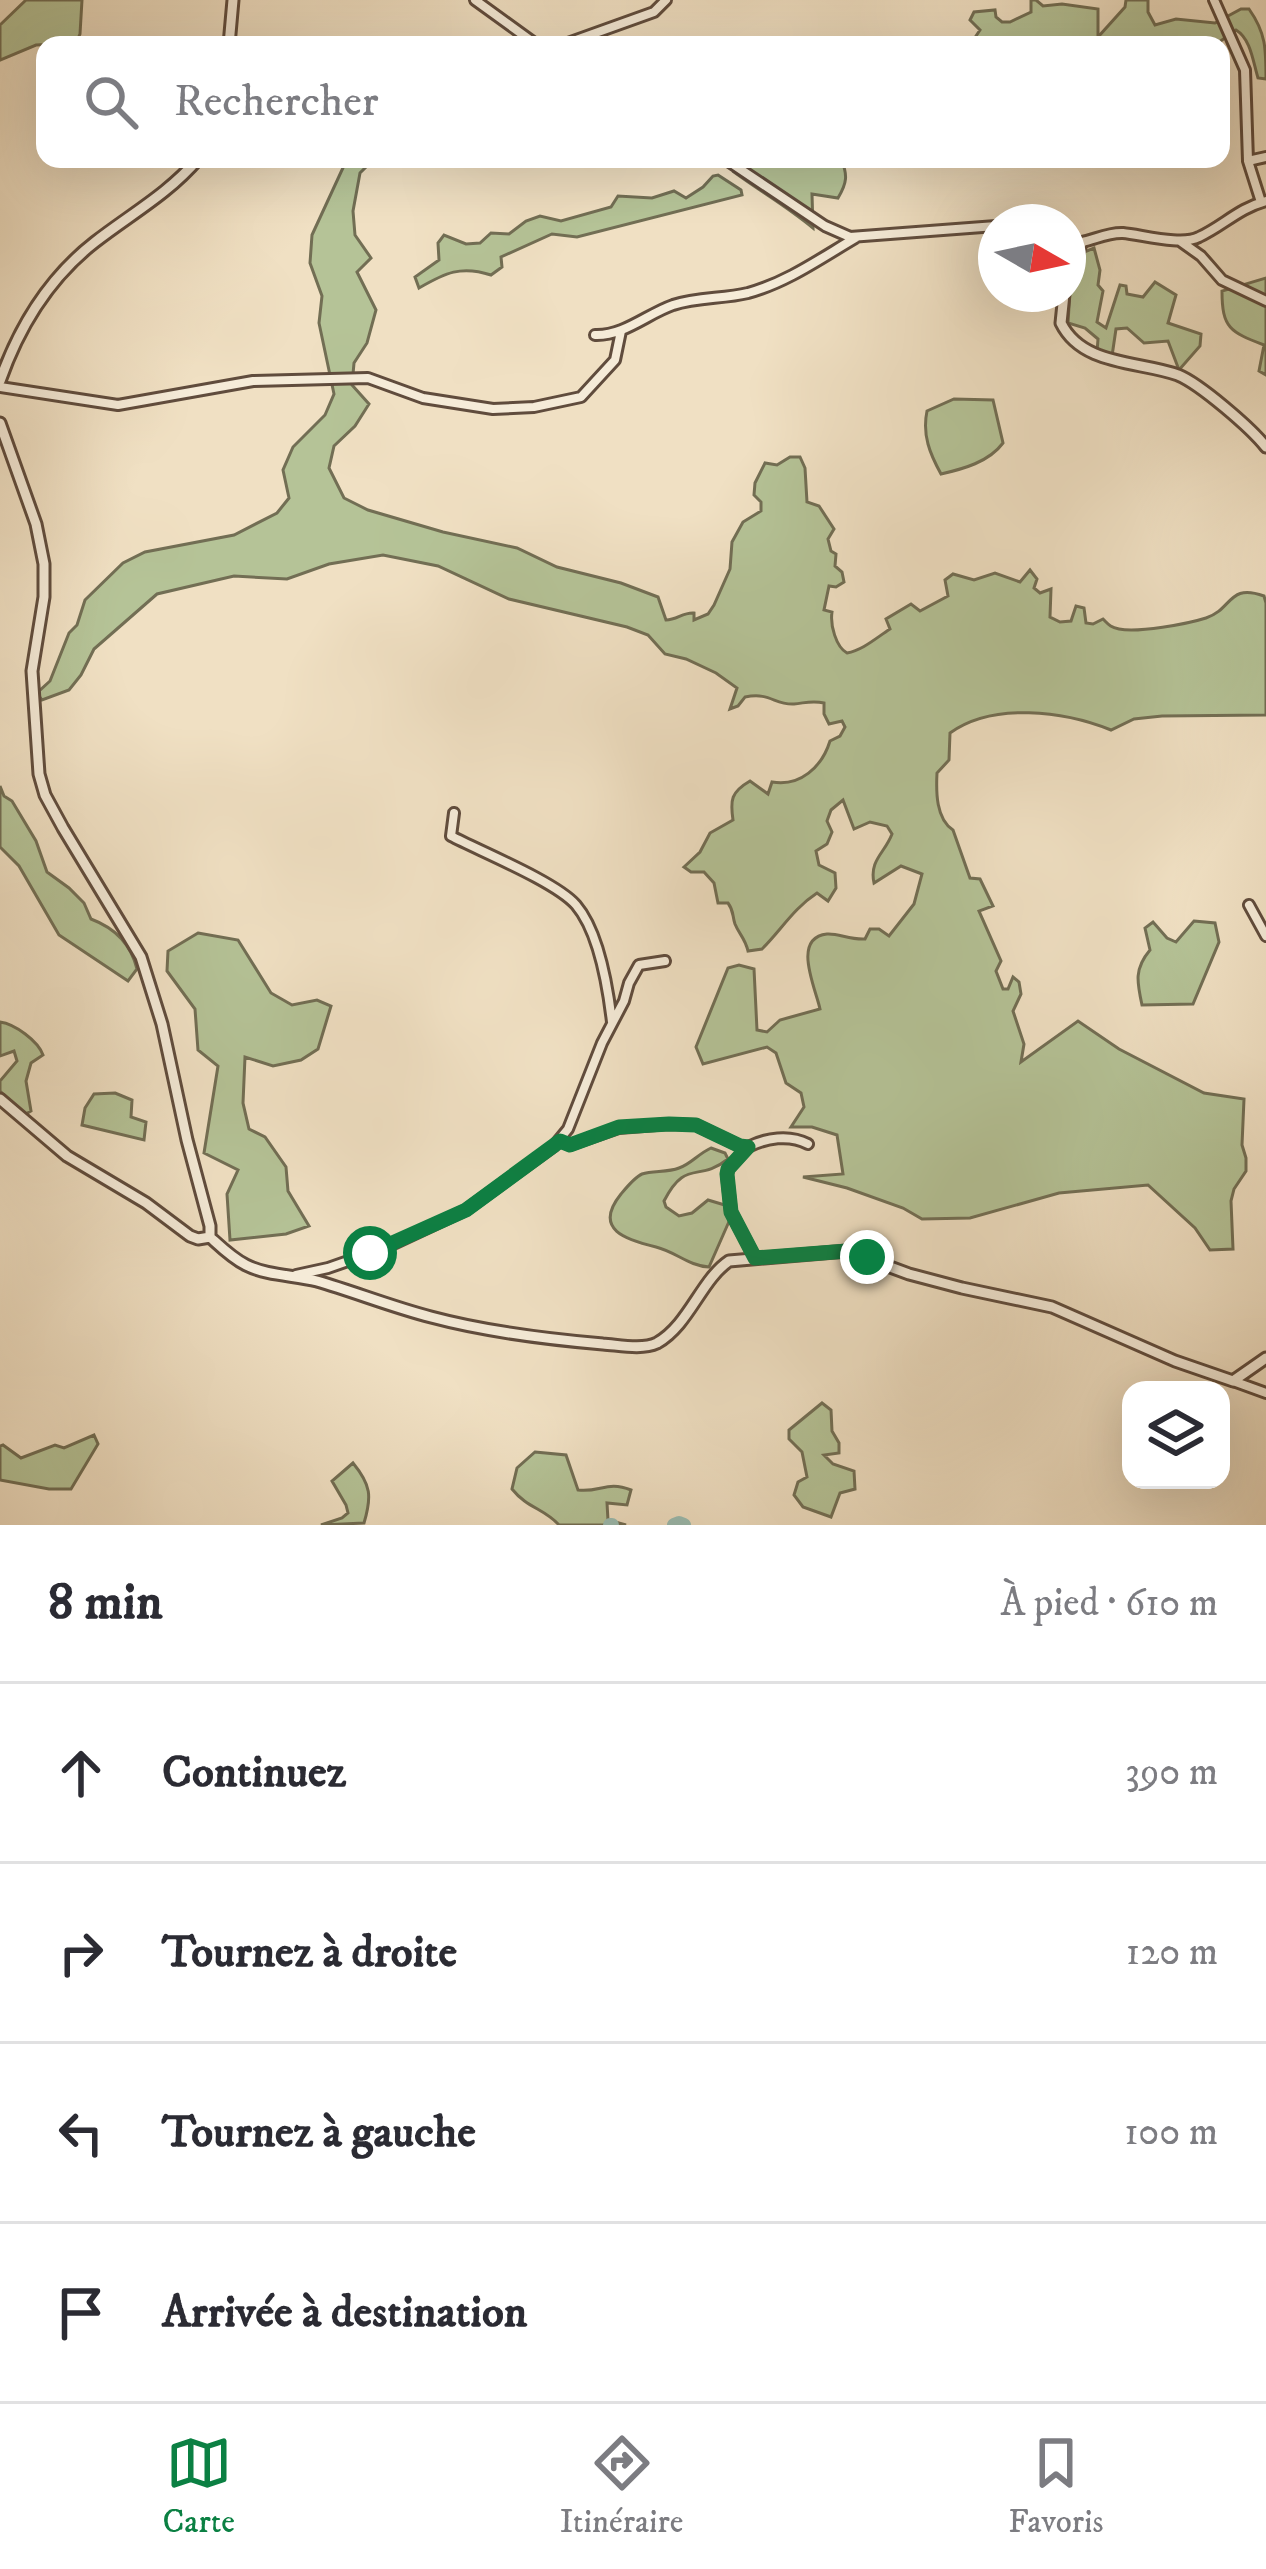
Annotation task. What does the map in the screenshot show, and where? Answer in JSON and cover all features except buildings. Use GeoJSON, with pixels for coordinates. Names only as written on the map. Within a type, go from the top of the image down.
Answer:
{"type":"FeatureCollection","features":[{"type":"Feature","properties":{"kind":"street"},"geometry":{"type":"LineString","coordinates":[[475,0],[525,36]]}},
{"type":"Feature","properties":{"kind":"street"},"geometry":{"type":"LineString","coordinates":[[587,36],[654,12],[666,0]]}},
{"type":"Feature","properties":{"kind":"street"},"geometry":{"type":"LineString","coordinates":[[1086,241],[1114,233],[1189,240],[1264,201],[1248,160],[1246,70],[1214,0]]}},
{"type":"Feature","properties":{"kind":"street"},"geometry":{"type":"LineString","coordinates":[[230,36],[234,1]]}},
{"type":"Feature","properties":{"kind":"street"},"geometry":{"type":"LineString","coordinates":[[1248,160],[1266,158]]}},
{"type":"Feature","properties":{"kind":"street"},"geometry":{"type":"LineString","coordinates":[[190,168],[178,183],[96,241],[61,273],[37,304],[1,379],[118,405],[253,381],[368,378],[423,398],[493,409],[534,407],[581,397],[615,360],[622,331]]}},
{"type":"Feature","properties":{"kind":"street"},"geometry":{"type":"LineString","coordinates":[[738,168],[846,236],[978,227]]}},
{"type":"Feature","properties":{"kind":"street"},"geometry":{"type":"LineString","coordinates":[[595,335],[622,331],[650,314],[688,301],[741,295],[774,284],[858,237]]}},
{"type":"Feature","properties":{"kind":"street"},"geometry":{"type":"LineString","coordinates":[[1177,239],[1222,280],[1266,301]]}},
{"type":"Feature","properties":{"kind":"street"},"geometry":{"type":"LineString","coordinates":[[1062,312],[1060,323],[1073,340],[1100,356],[1186,379],[1246,424],[1266,447]]}},
{"type":"Feature","properties":{"kind":"street"},"geometry":{"type":"LineString","coordinates":[[0,423],[36,524],[44,564],[44,597],[32,671],[39,774],[63,829],[141,957],[162,1024],[210,1237]]}},
{"type":"Feature","properties":{"kind":"street"},"geometry":{"type":"LineString","coordinates":[[454,813],[452,836],[576,904],[603,970],[612,1024]]}},
{"type":"Feature","properties":{"kind":"street"},"geometry":{"type":"LineString","coordinates":[[1249,905],[1266,936]]}},
{"type":"Feature","properties":{"kind":"street"},"geometry":{"type":"LineString","coordinates":[[295,1275],[385,1248],[466,1210],[560,1141],[639,965],[665,961]]}},
{"type":"Feature","properties":{"kind":"street"},"geometry":{"type":"LineString","coordinates":[[0,1099],[67,1156],[190,1235],[210,1237],[245,1264],[473,1328],[573,1342],[656,1344],[687,1314],[723,1264],[741,1258],[837,1251],[962,1288],[1052,1306],[1175,1361],[1266,1393]]}},
{"type":"Feature","properties":{"kind":"street"},"geometry":{"type":"LineString","coordinates":[[560,1141],[570,1145],[619,1127],[678,1124],[696,1125],[748,1147]]}},
{"type":"Feature","properties":{"kind":"street"},"geometry":{"type":"LineString","coordinates":[[755,1258],[731,1212],[728,1169],[748,1147],[769,1139],[793,1138],[808,1144]]}},
{"type":"Feature","properties":{"kind":"street"},"geometry":{"type":"LineString","coordinates":[[1233,1381],[1266,1358]]}},
{"type":"Feature","properties":{"kind":"green space"},"geometry":{"type":"Polygon","coordinates":[[[26,0],[82,0],[79,36],[36,36],[36,45],[0,60],[0,25],[26,0]]]}},
{"type":"Feature","properties":{"kind":"green space"},"geometry":{"type":"Polygon","coordinates":[[[1031,0],[1043,6],[1098,9],[1098,36],[976,36],[980,30],[970,20],[974,12],[995,10],[1002,22],[1010,22],[1031,12],[1031,0]]]}},
{"type":"Feature","properties":{"kind":"green space"},"geometry":{"type":"Polygon","coordinates":[[[1126,0],[1148,0],[1155,25],[1176,19],[1215,23],[1249,9],[1264,42],[1266,79],[1258,78],[1248,45],[1236,30],[1228,36],[1099,36],[1126,0]]]}},
{"type":"Feature","properties":{"kind":"green space"},"geometry":{"type":"Polygon","coordinates":[[[343,168],[365,168],[353,211],[355,235],[371,258],[357,272],[376,310],[367,343],[354,363],[352,385],[369,404],[334,446],[329,468],[344,498],[368,510],[517,548],[557,567],[621,583],[658,597],[666,620],[694,613],[694,620],[714,605],[730,569],[732,542],[743,522],[761,511],[755,483],[765,463],[777,465],[800,457],[807,502],[819,506],[834,529],[828,539],[844,582],[829,586],[824,610],[832,612],[835,635],[847,653],[890,629],[886,619],[911,604],[920,611],[948,596],[945,580],[953,574],[974,580],[995,573],[1020,582],[1030,570],[1037,579],[1034,588],[1040,593],[1051,589],[1050,617],[1071,621],[1076,606],[1084,608],[1086,623],[1103,619],[1127,630],[1206,618],[1244,593],[1264,596],[1266,715],[1162,716],[1134,719],[1111,730],[1051,714],[1007,713],[967,723],[950,733],[949,760],[937,773],[940,812],[953,830],[970,878],[980,879],[993,906],[979,911],[1001,961],[996,971],[1003,989],[1008,989],[1013,977],[1019,982],[1021,994],[1013,1011],[1024,1044],[1021,1062],[1078,1021],[1119,1049],[1204,1093],[1244,1099],[1246,1171],[1231,1201],[1233,1249],[1210,1250],[1195,1228],[1148,1185],[1059,1193],[970,1218],[922,1219],[847,1188],[803,1177],[843,1174],[837,1135],[791,1127],[804,1107],[801,1093],[786,1083],[776,1053],[767,1047],[703,1064],[696,1047],[728,968],[754,969],[757,1030],[767,1032],[780,1020],[820,1009],[808,966],[810,945],[816,938],[831,934],[865,939],[870,929],[889,936],[914,904],[922,874],[901,866],[874,883],[876,862],[892,834],[887,826],[870,822],[854,829],[843,800],[827,821],[832,832],[827,844],[816,851],[819,865],[835,873],[836,888],[828,901],[817,893],[809,899],[762,949],[748,951],[730,906],[718,903],[714,883],[704,872],[684,867],[710,833],[733,820],[733,797],[744,785],[750,781],[768,794],[772,782],[801,778],[816,767],[830,741],[845,727],[842,721],[829,724],[824,703],[787,704],[754,696],[730,709],[737,688],[716,673],[665,654],[648,635],[509,599],[438,566],[383,555],[329,564],[287,579],[234,576],[157,594],[94,649],[69,690],[42,700],[37,693],[50,681],[85,600],[123,563],[145,552],[234,535],[277,513],[289,498],[283,470],[293,447],[325,415],[334,394],[319,323],[322,296],[310,263],[312,235],[343,168]]]}},
{"type":"Feature","properties":{"kind":"green space"},"geometry":{"type":"Polygon","coordinates":[[[738,168],[844,168],[846,174],[838,198],[812,194],[813,228],[734,172],[738,168]]]}},
{"type":"Feature","properties":{"kind":"green space"},"geometry":{"type":"Polygon","coordinates":[[[718,175],[742,195],[577,237],[552,234],[501,257],[502,267],[491,275],[454,272],[419,288],[415,277],[439,260],[438,243],[444,235],[466,244],[480,243],[491,233],[509,234],[540,216],[561,221],[611,207],[618,196],[652,198],[674,191],[686,198],[718,175]]]}},
{"type":"Feature","properties":{"kind":"green space"},"geometry":{"type":"Polygon","coordinates":[[[1094,248],[1100,270],[1098,285],[1103,291],[1097,322],[1106,328],[1120,285],[1126,286],[1127,294],[1143,297],[1155,282],[1176,295],[1168,323],[1201,334],[1200,346],[1179,370],[1168,341],[1144,343],[1127,328],[1116,329],[1112,356],[1097,352],[1098,339],[1085,328],[1068,323],[1069,312],[1086,312],[1086,251],[1094,248]]]}},
{"type":"Feature","properties":{"kind":"green space"},"geometry":{"type":"Polygon","coordinates":[[[1266,278],[1266,375],[1259,371],[1264,345],[1230,327],[1222,291],[1266,278]]]}},
{"type":"Feature","properties":{"kind":"green space"},"geometry":{"type":"Polygon","coordinates":[[[954,399],[993,400],[1003,443],[983,460],[941,474],[928,444],[927,411],[954,399]]]}},
{"type":"Feature","properties":{"kind":"green space"},"geometry":{"type":"Polygon","coordinates":[[[0,786],[36,841],[47,872],[84,903],[91,919],[115,932],[126,945],[137,969],[128,981],[59,935],[19,866],[0,847],[0,786]]]}},
{"type":"Feature","properties":{"kind":"green space"},"geometry":{"type":"Polygon","coordinates":[[[1194,921],[1215,923],[1219,942],[1193,1004],[1142,1005],[1138,976],[1150,950],[1145,928],[1153,922],[1176,942],[1194,921]]]}},
{"type":"Feature","properties":{"kind":"green space"},"geometry":{"type":"Polygon","coordinates":[[[198,933],[238,940],[271,993],[292,1005],[317,1000],[331,1006],[318,1049],[301,1060],[273,1066],[245,1057],[243,1103],[249,1129],[265,1137],[286,1167],[288,1191],[309,1226],[286,1234],[230,1240],[227,1194],[238,1170],[204,1153],[218,1066],[198,1050],[195,1009],[167,971],[168,951],[198,933]]]}},
{"type":"Feature","properties":{"kind":"green space"},"geometry":{"type":"Polygon","coordinates":[[[0,1022],[25,1034],[43,1055],[31,1063],[26,1081],[31,1111],[24,1115],[0,1091],[0,1081],[17,1061],[14,1051],[0,1056],[0,1022]]]}},
{"type":"Feature","properties":{"kind":"green space"},"geometry":{"type":"Polygon","coordinates":[[[115,1093],[132,1100],[131,1117],[146,1122],[144,1140],[82,1125],[94,1094],[115,1093]]]}},
{"type":"Feature","properties":{"kind":"green space"},"geometry":{"type":"Polygon","coordinates":[[[711,1148],[728,1159],[686,1175],[664,1201],[679,1216],[692,1213],[708,1200],[728,1206],[731,1217],[709,1267],[634,1241],[612,1225],[613,1206],[639,1175],[683,1166],[711,1148]]]}},
{"type":"Feature","properties":{"kind":"green space"},"geometry":{"type":"Polygon","coordinates":[[[822,1403],[831,1410],[832,1431],[839,1443],[839,1453],[824,1455],[833,1464],[854,1471],[855,1489],[840,1493],[831,1517],[803,1507],[794,1495],[798,1482],[807,1477],[802,1452],[789,1439],[789,1430],[822,1403]]]}},
{"type":"Feature","properties":{"kind":"green space"},"geometry":{"type":"Polygon","coordinates":[[[94,1435],[98,1444],[71,1489],[0,1480],[0,1446],[21,1458],[94,1435]]]}},
{"type":"Feature","properties":{"kind":"green space"},"geometry":{"type":"Polygon","coordinates":[[[535,1452],[566,1455],[578,1490],[616,1486],[631,1490],[627,1505],[607,1503],[608,1520],[626,1525],[559,1525],[524,1500],[512,1489],[517,1468],[535,1452]]]}},
{"type":"Feature","properties":{"kind":"green space"},"geometry":{"type":"Polygon","coordinates":[[[353,1463],[368,1491],[364,1523],[321,1525],[348,1513],[332,1481],[353,1463]]]}},
{"type":"Feature","properties":{"kind":"waterway"},"geometry":{"type":"LineString","coordinates":[[674,1525],[684,1525]]}},
{"type":"Feature","properties":{"kind":"route"},"geometry":{"type":"LineString","coordinates":[[370,1253],[466,1210],[560,1141],[570,1145],[619,1127],[669,1124],[696,1125],[748,1147],[727,1174],[731,1212],[755,1258],[847,1251],[867,1257]]}}]}
